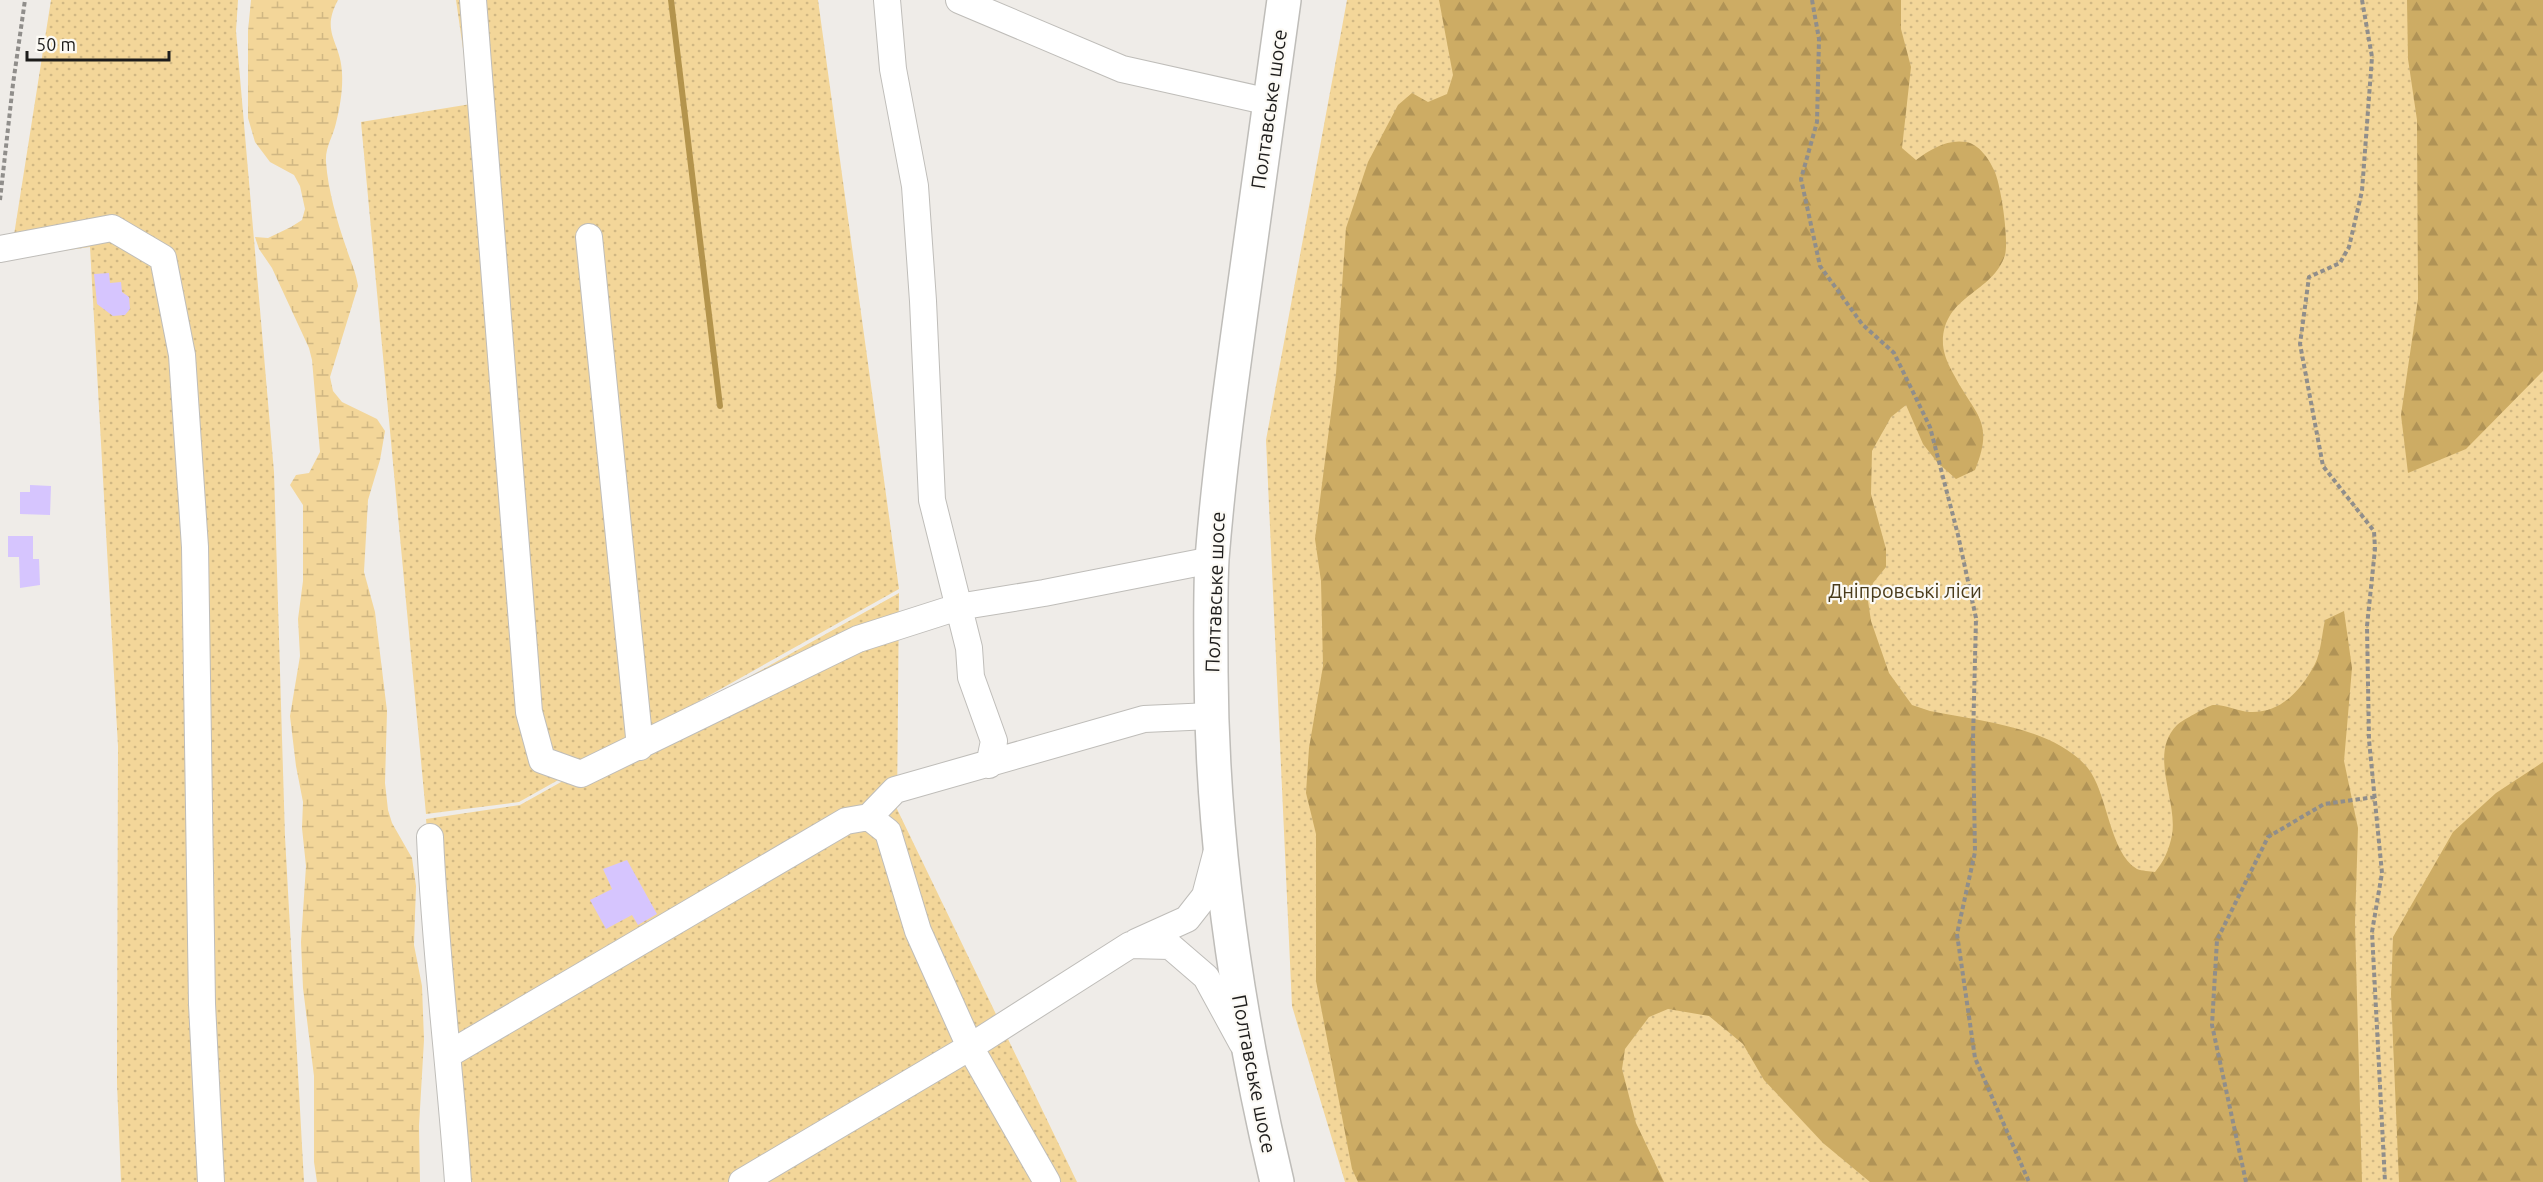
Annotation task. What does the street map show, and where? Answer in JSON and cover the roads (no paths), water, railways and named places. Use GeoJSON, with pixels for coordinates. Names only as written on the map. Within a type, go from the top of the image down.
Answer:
{"type":"FeatureCollection","features":[{"type":"Feature","properties":{"kind":"main road","name":"Полтавське шосе"},"geometry":{"type":"LineString","coordinates":[[1277,1182],[1248,1054],[1230,949],[1218,845],[1211,716],[1212,560],[1235,357],[1284,0]]}},
{"type":"Feature","properties":{"kind":"lane"},"geometry":{"type":"LineString","coordinates":[[473,0],[529,712],[542,760],[581,774],[858,639],[958,607],[1044,593],[1212,560]]}},
{"type":"Feature","properties":{"kind":"lane"},"geometry":{"type":"LineString","coordinates":[[887,0],[893,69],[915,186],[925,334],[932,500],[969,648],[971,677],[994,741],[989,765]]}},
{"type":"Feature","properties":{"kind":"lane"},"geometry":{"type":"LineString","coordinates":[[959,0],[1122,69],[1270,102]]}},
{"type":"Feature","properties":{"kind":"lane"},"geometry":{"type":"LineString","coordinates":[[0,249],[112,228],[163,258],[182,355],[195,547],[202,1004],[211,1182]]}},
{"type":"Feature","properties":{"kind":"lane"},"geometry":{"type":"LineString","coordinates":[[589,237],[640,747]]}},
{"type":"Feature","properties":{"kind":"lane"},"geometry":{"type":"LineString","coordinates":[[449,1054],[846,821],[868,817],[895,790],[1144,719],[1211,716]]}},
{"type":"Feature","properties":{"kind":"lane"},"geometry":{"type":"LineString","coordinates":[[868,817],[888,832],[918,931],[970,1047],[1047,1182]]}},
{"type":"Feature","properties":{"kind":"lane"},"geometry":{"type":"LineString","coordinates":[[430,837],[434,933],[449,1054],[458,1182]]}},
{"type":"Feature","properties":{"kind":"lane"},"geometry":{"type":"LineString","coordinates":[[742,1182],[970,1047],[1130,945],[1187,919],[1205,896],[1218,845]]}},
{"type":"Feature","properties":{"kind":"lane"},"geometry":{"type":"LineString","coordinates":[[1130,945],[1170,946],[1206,978],[1248,1054]]}},
{"type":"Feature","properties":{"kind":"waterway"},"geometry":{"type":"LineString","coordinates":[[671,0],[720,406]]}},
{"type":"Feature","properties":{"kind":"park label","name":"Дніпровські ліси"},"geometry":{"type":"Point","coordinates":[1905,591]}}]}
